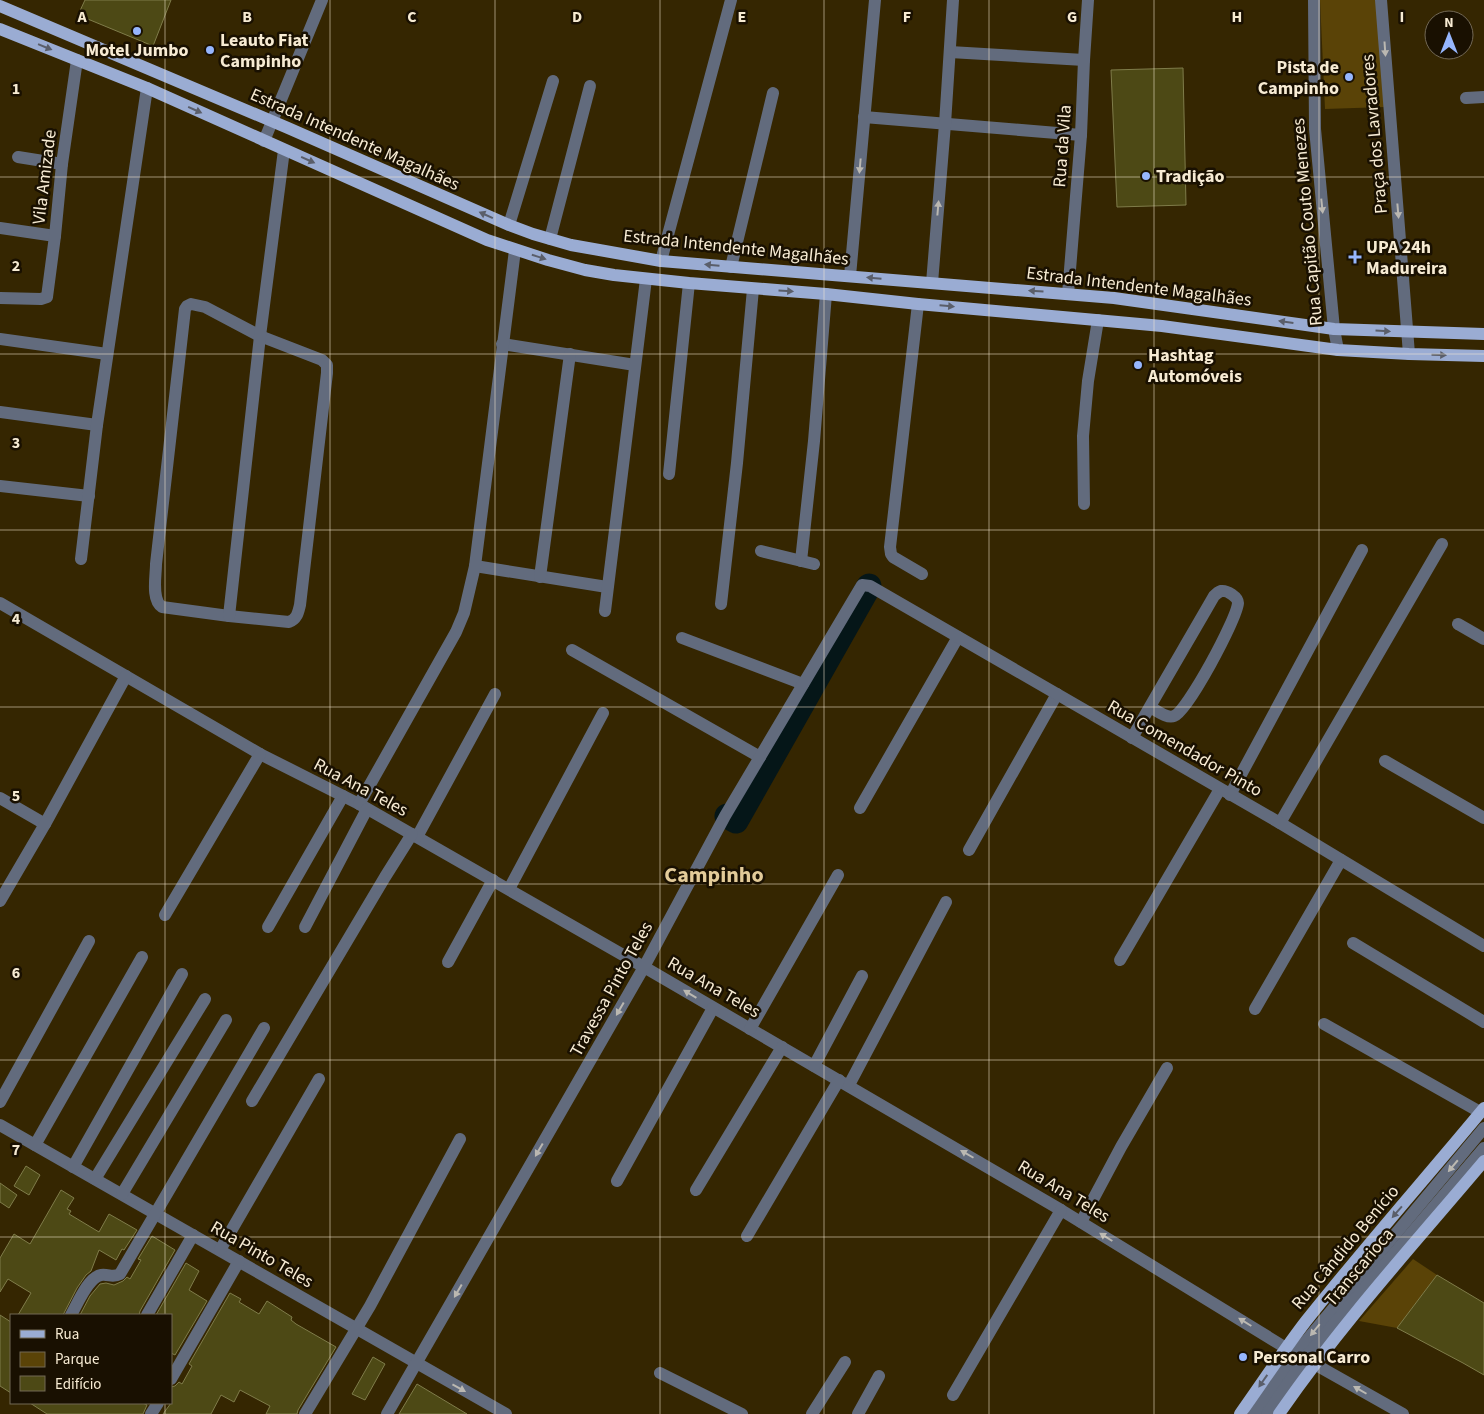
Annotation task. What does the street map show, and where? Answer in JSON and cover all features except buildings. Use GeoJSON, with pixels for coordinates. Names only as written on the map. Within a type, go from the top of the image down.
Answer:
{"type":"FeatureCollection","features":[{"type":"Feature","properties":{"kind":"main road","name":"Estrada Intendente Magalhães"},"geometry":{"type":"LineString","coordinates":[[0,6],[272,121],[508,225],[550,239],[598,250],[661,261],[1114,298],[1334,329],[1484,334]]}},
{"type":"Feature","properties":{"kind":"main road","name":"Estrada Intendente Magalhães"},"geometry":{"type":"LineString","coordinates":[[0,29],[148,88],[487,240],[585,270],[646,279],[1162,326],[1338,350],[1484,356]]}},
{"type":"Feature","properties":{"kind":"main road","name":"Rua Cândido Benício"},"geometry":{"type":"LineString","coordinates":[[1279,1414],[1301,1356],[1366,1248],[1482,1110]]}},
{"type":"Feature","properties":{"kind":"main road","name":"Rua Cândido Benício"},"geometry":{"type":"LineString","coordinates":[[1240,1414],[1377,1286],[1484,1161]]}},
{"type":"Feature","properties":{"kind":"street"},"geometry":{"type":"LineString","coordinates":[[264,141],[322,0]]}},
{"type":"Feature","properties":{"kind":"street"},"geometry":{"type":"LineString","coordinates":[[661,261],[731,0]]}},
{"type":"Feature","properties":{"kind":"street"},"geometry":{"type":"LineString","coordinates":[[850,276],[874,0]]}},
{"type":"Feature","properties":{"kind":"street"},"geometry":{"type":"LineString","coordinates":[[932,283],[953,0]]}},
{"type":"Feature","properties":{"kind":"street","name":"Rua da Vila"},"geometry":{"type":"LineString","coordinates":[[1068,294],[1081,135],[1088,0]]}},
{"type":"Feature","properties":{"kind":"street","name":"Rua Capitão Couto Menezes"},"geometry":{"type":"LineString","coordinates":[[1314,0],[1315,129],[1334,329],[1338,350]]}},
{"type":"Feature","properties":{"kind":"street","name":"Praça dos Lavradores"},"geometry":{"type":"LineString","coordinates":[[1382,0],[1409,354]]}},
{"type":"Feature","properties":{"kind":"street"},"geometry":{"type":"LineString","coordinates":[[950,52],[1084,60]]}},
{"type":"Feature","properties":{"kind":"street","name":"Vila Amizade"},"geometry":{"type":"LineString","coordinates":[[0,298],[41,300],[47,297],[62,164],[78,60]]}},
{"type":"Feature","properties":{"kind":"street"},"geometry":{"type":"LineString","coordinates":[[508,225],[553,80]]}},
{"type":"Feature","properties":{"kind":"street"},"geometry":{"type":"LineString","coordinates":[[550,239],[590,86]]}},
{"type":"Feature","properties":{"kind":"street"},"geometry":{"type":"LineString","coordinates":[[81,559],[107,354],[148,88]]}},
{"type":"Feature","properties":{"kind":"street"},"geometry":{"type":"LineString","coordinates":[[731,267],[773,93]]}},
{"type":"Feature","properties":{"kind":"street"},"geometry":{"type":"LineString","coordinates":[[1466,98],[1484,97]]}},
{"type":"Feature","properties":{"kind":"street"},"geometry":{"type":"LineString","coordinates":[[864,117],[1081,135]]}},
{"type":"Feature","properties":{"kind":"street"},"geometry":{"type":"LineString","coordinates":[[229,616],[260,336],[284,150]]}},
{"type":"Feature","properties":{"kind":"street"},"geometry":{"type":"LineString","coordinates":[[18,157],[62,164]]}},
{"type":"Feature","properties":{"kind":"street"},"geometry":{"type":"LineString","coordinates":[[0,228],[55,236]]}},
{"type":"Feature","properties":{"kind":"street"},"geometry":{"type":"LineString","coordinates":[[305,927],[363,807],[456,632],[464,613],[475,566],[515,250]]}},
{"type":"Feature","properties":{"kind":"street"},"geometry":{"type":"LineString","coordinates":[[605,611],[616,535],[646,279]]}},
{"type":"Feature","properties":{"kind":"street"},"geometry":{"type":"LineString","coordinates":[[669,474],[689,283]]}},
{"type":"Feature","properties":{"kind":"street"},"geometry":{"type":"LineString","coordinates":[[721,604],[737,463],[753,289]]}},
{"type":"Feature","properties":{"kind":"street"},"geometry":{"type":"LineString","coordinates":[[761,551],[807,563],[814,441],[826,294]]}},
{"type":"Feature","properties":{"kind":"street"},"geometry":{"type":"LineString","coordinates":[[191,304],[205,307],[260,336],[322,360],[327,364],[328,373],[300,606],[297,615],[295,619],[289,622],[162,607],[157,603],[156,564],[185,309],[191,304]]}},
{"type":"Feature","properties":{"kind":"street"},"geometry":{"type":"LineString","coordinates":[[918,304],[890,547],[893,557],[922,574]]}},
{"type":"Feature","properties":{"kind":"street"},"geometry":{"type":"LineString","coordinates":[[1084,504],[1083,436],[1088,381],[1098,320]]}},
{"type":"Feature","properties":{"kind":"street"},"geometry":{"type":"LineString","coordinates":[[0,339],[107,354]]}},
{"type":"Feature","properties":{"kind":"street"},"geometry":{"type":"LineString","coordinates":[[502,344],[635,365]]}},
{"type":"Feature","properties":{"kind":"street"},"geometry":{"type":"LineString","coordinates":[[540,577],[570,354]]}},
{"type":"Feature","properties":{"kind":"street"},"geometry":{"type":"LineString","coordinates":[[0,412],[97,425]]}},
{"type":"Feature","properties":{"kind":"street"},"geometry":{"type":"LineString","coordinates":[[0,486],[89,496]]}},
{"type":"Feature","properties":{"kind":"street"},"geometry":{"type":"LineString","coordinates":[[1280,823],[1442,544]]}},
{"type":"Feature","properties":{"kind":"street"},"geometry":{"type":"LineString","coordinates":[[1120,960],[1225,792],[1362,550]]}},
{"type":"Feature","properties":{"kind":"street"},"geometry":{"type":"LineString","coordinates":[[475,566],[607,588]]}},
{"type":"Feature","properties":{"kind":"street","name":"Rua Comendador Pinto"},"geometry":{"type":"LineString","coordinates":[[866,584],[1280,823],[1484,946]]}},
{"type":"Feature","properties":{"kind":"street","name":"Travessa Pinto Teles"},"geometry":{"type":"LineString","coordinates":[[387,1414],[644,967],[725,816],[861,586],[866,584]]}},
{"type":"Feature","properties":{"kind":"street"},"geometry":{"type":"LineString","coordinates":[[1132,738],[1214,596],[1224,591],[1235,596],[1238,605],[1233,621],[1211,664],[1184,708],[1177,715],[1171,717],[1150,707]]}},
{"type":"Feature","properties":{"kind":"street","name":"Rua Ana Teles"},"geometry":{"type":"LineString","coordinates":[[0,603],[260,754],[414,835],[644,967],[1062,1210],[1301,1356],[1403,1414]]}},
{"type":"Feature","properties":{"kind":"street"},"geometry":{"type":"LineString","coordinates":[[1458,624],[1484,639]]}},
{"type":"Feature","properties":{"kind":"street"},"geometry":{"type":"LineString","coordinates":[[860,808],[958,637]]}},
{"type":"Feature","properties":{"kind":"street"},"geometry":{"type":"LineString","coordinates":[[682,638],[803,684]]}},
{"type":"Feature","properties":{"kind":"street"},"geometry":{"type":"LineString","coordinates":[[572,650],[760,757]]}},
{"type":"Feature","properties":{"kind":"street"},"geometry":{"type":"LineString","coordinates":[[0,901],[45,824],[126,676]]}},
{"type":"Feature","properties":{"kind":"street"},"geometry":{"type":"LineString","coordinates":[[252,1100],[384,877],[414,835],[495,694]]}},
{"type":"Feature","properties":{"kind":"street"},"geometry":{"type":"LineString","coordinates":[[969,850],[1057,694]]}},
{"type":"Feature","properties":{"kind":"street"},"geometry":{"type":"LineString","coordinates":[[509,889],[603,713]]}},
{"type":"Feature","properties":{"kind":"street"},"geometry":{"type":"LineString","coordinates":[[165,915],[260,754]]}},
{"type":"Feature","properties":{"kind":"street"},"geometry":{"type":"LineString","coordinates":[[1385,761],[1484,818]]}},
{"type":"Feature","properties":{"kind":"street"},"geometry":{"type":"LineString","coordinates":[[268,927],[343,796]]}},
{"type":"Feature","properties":{"kind":"street"},"geometry":{"type":"LineString","coordinates":[[0,798],[45,824]]}},
{"type":"Feature","properties":{"kind":"street"},"geometry":{"type":"LineString","coordinates":[[1256,1009],[1341,860]]}},
{"type":"Feature","properties":{"kind":"street"},"geometry":{"type":"LineString","coordinates":[[750,1029],[838,875]]}},
{"type":"Feature","properties":{"kind":"street"},"geometry":{"type":"LineString","coordinates":[[448,962],[493,880]]}},
{"type":"Feature","properties":{"kind":"street"},"geometry":{"type":"LineString","coordinates":[[747,1236],[844,1083],[946,902]]}},
{"type":"Feature","properties":{"kind":"street"},"geometry":{"type":"LineString","coordinates":[[0,1102],[89,941]]}},
{"type":"Feature","properties":{"kind":"street"},"geometry":{"type":"LineString","coordinates":[[1353,943],[1484,1022]]}},
{"type":"Feature","properties":{"kind":"street"},"geometry":{"type":"LineString","coordinates":[[35,1145],[142,957]]}},
{"type":"Feature","properties":{"kind":"street"},"geometry":{"type":"LineString","coordinates":[[73,1166],[182,974]]}},
{"type":"Feature","properties":{"kind":"street"},"geometry":{"type":"LineString","coordinates":[[814,1066],[862,976]]}},
{"type":"Feature","properties":{"kind":"street"},"geometry":{"type":"LineString","coordinates":[[94,1179],[205,999]]}},
{"type":"Feature","properties":{"kind":"street"},"geometry":{"type":"LineString","coordinates":[[617,1182],[713,1008]]}},
{"type":"Feature","properties":{"kind":"street"},"geometry":{"type":"LineString","coordinates":[[122,1194],[226,1020]]}},
{"type":"Feature","properties":{"kind":"street"},"geometry":{"type":"LineString","coordinates":[[1324,1024],[1482,1110]]}},
{"type":"Feature","properties":{"kind":"street"},"geometry":{"type":"LineString","coordinates":[[72,1314],[91,1280],[101,1275],[112,1277],[120,1274],[264,1028]]}},
{"type":"Feature","properties":{"kind":"street"},"geometry":{"type":"LineString","coordinates":[[696,1190],[782,1047]]}},
{"type":"Feature","properties":{"kind":"street"},"geometry":{"type":"LineString","coordinates":[[1081,1222],[1121,1147],[1167,1068]]}},
{"type":"Feature","properties":{"kind":"street"},"geometry":{"type":"LineString","coordinates":[[220,1250],[319,1079]]}},
{"type":"Feature","properties":{"kind":"street","name":"Rua Pinto Teles"},"geometry":{"type":"LineString","coordinates":[[0,1125],[506,1414]]}},
{"type":"Feature","properties":{"kind":"street","name":"Transcarioca"},"geometry":{"type":"LineString","coordinates":[[1254,1414],[1484,1128]]}},
{"type":"Feature","properties":{"kind":"street"},"geometry":{"type":"LineString","coordinates":[[305,1414],[357,1329],[460,1139]]}},
{"type":"Feature","properties":{"kind":"street","name":"Transcarioca"},"geometry":{"type":"LineString","coordinates":[[1267,1414],[1301,1356],[1484,1148]]}},
{"type":"Feature","properties":{"kind":"street"},"geometry":{"type":"LineString","coordinates":[[952,1395],[1062,1210]]}},
{"type":"Feature","properties":{"kind":"street"},"geometry":{"type":"LineString","coordinates":[[148,1314],[193,1235]]}},
{"type":"Feature","properties":{"kind":"street"},"geometry":{"type":"LineString","coordinates":[[172,1377],[239,1261]]}},
{"type":"Feature","properties":{"kind":"street"},"geometry":{"type":"LineString","coordinates":[[812,1414],[845,1362]]}},
{"type":"Feature","properties":{"kind":"street"},"geometry":{"type":"LineString","coordinates":[[660,1373],[737,1413]]}},
{"type":"Feature","properties":{"kind":"street"},"geometry":{"type":"LineString","coordinates":[[858,1414],[879,1376]]}},
{"type":"Feature","properties":{"kind":"green space"},"geometry":{"type":"Polygon","coordinates":[[[1320,0],[1376,0],[1385,107],[1325,109],[1320,0]]]}},
{"type":"Feature","properties":{"kind":"green space"},"geometry":{"type":"Polygon","coordinates":[[[1413,1259],[1437,1275],[1397,1328],[1359,1321],[1413,1259]]]}},
{"type":"Feature","properties":{"kind":"waterway"},"geometry":{"type":"LineString","coordinates":[[727,816],[736,821],[869,586]]}},
{"type":"Feature","properties":{"kind":"place","name":"Motel Jumbo"},"geometry":{"type":"Point","coordinates":[137,31]}},
{"type":"Feature","properties":{"kind":"place","name":"Leauto Fiat Campinho"},"geometry":{"type":"Point","coordinates":[210,50]}},
{"type":"Feature","properties":{"kind":"place","name":"Pista de Campinho"},"geometry":{"type":"Point","coordinates":[1349,77]}},
{"type":"Feature","properties":{"kind":"place","name":"Tradição"},"geometry":{"type":"Point","coordinates":[1146,176]}},
{"type":"Feature","properties":{"kind":"place","name":"UPA 24h Madureira"},"geometry":{"type":"Point","coordinates":[1355,257]}},
{"type":"Feature","properties":{"kind":"place","name":"Hashtag Automóveis"},"geometry":{"type":"Point","coordinates":[1138,365]}},
{"type":"Feature","properties":{"kind":"place","name":"Personal Carro"},"geometry":{"type":"Point","coordinates":[1243,1357]}},
{"type":"Feature","properties":{"kind":"district","name":"Campinho"},"geometry":{"type":"Point","coordinates":[714,874]}}]}
